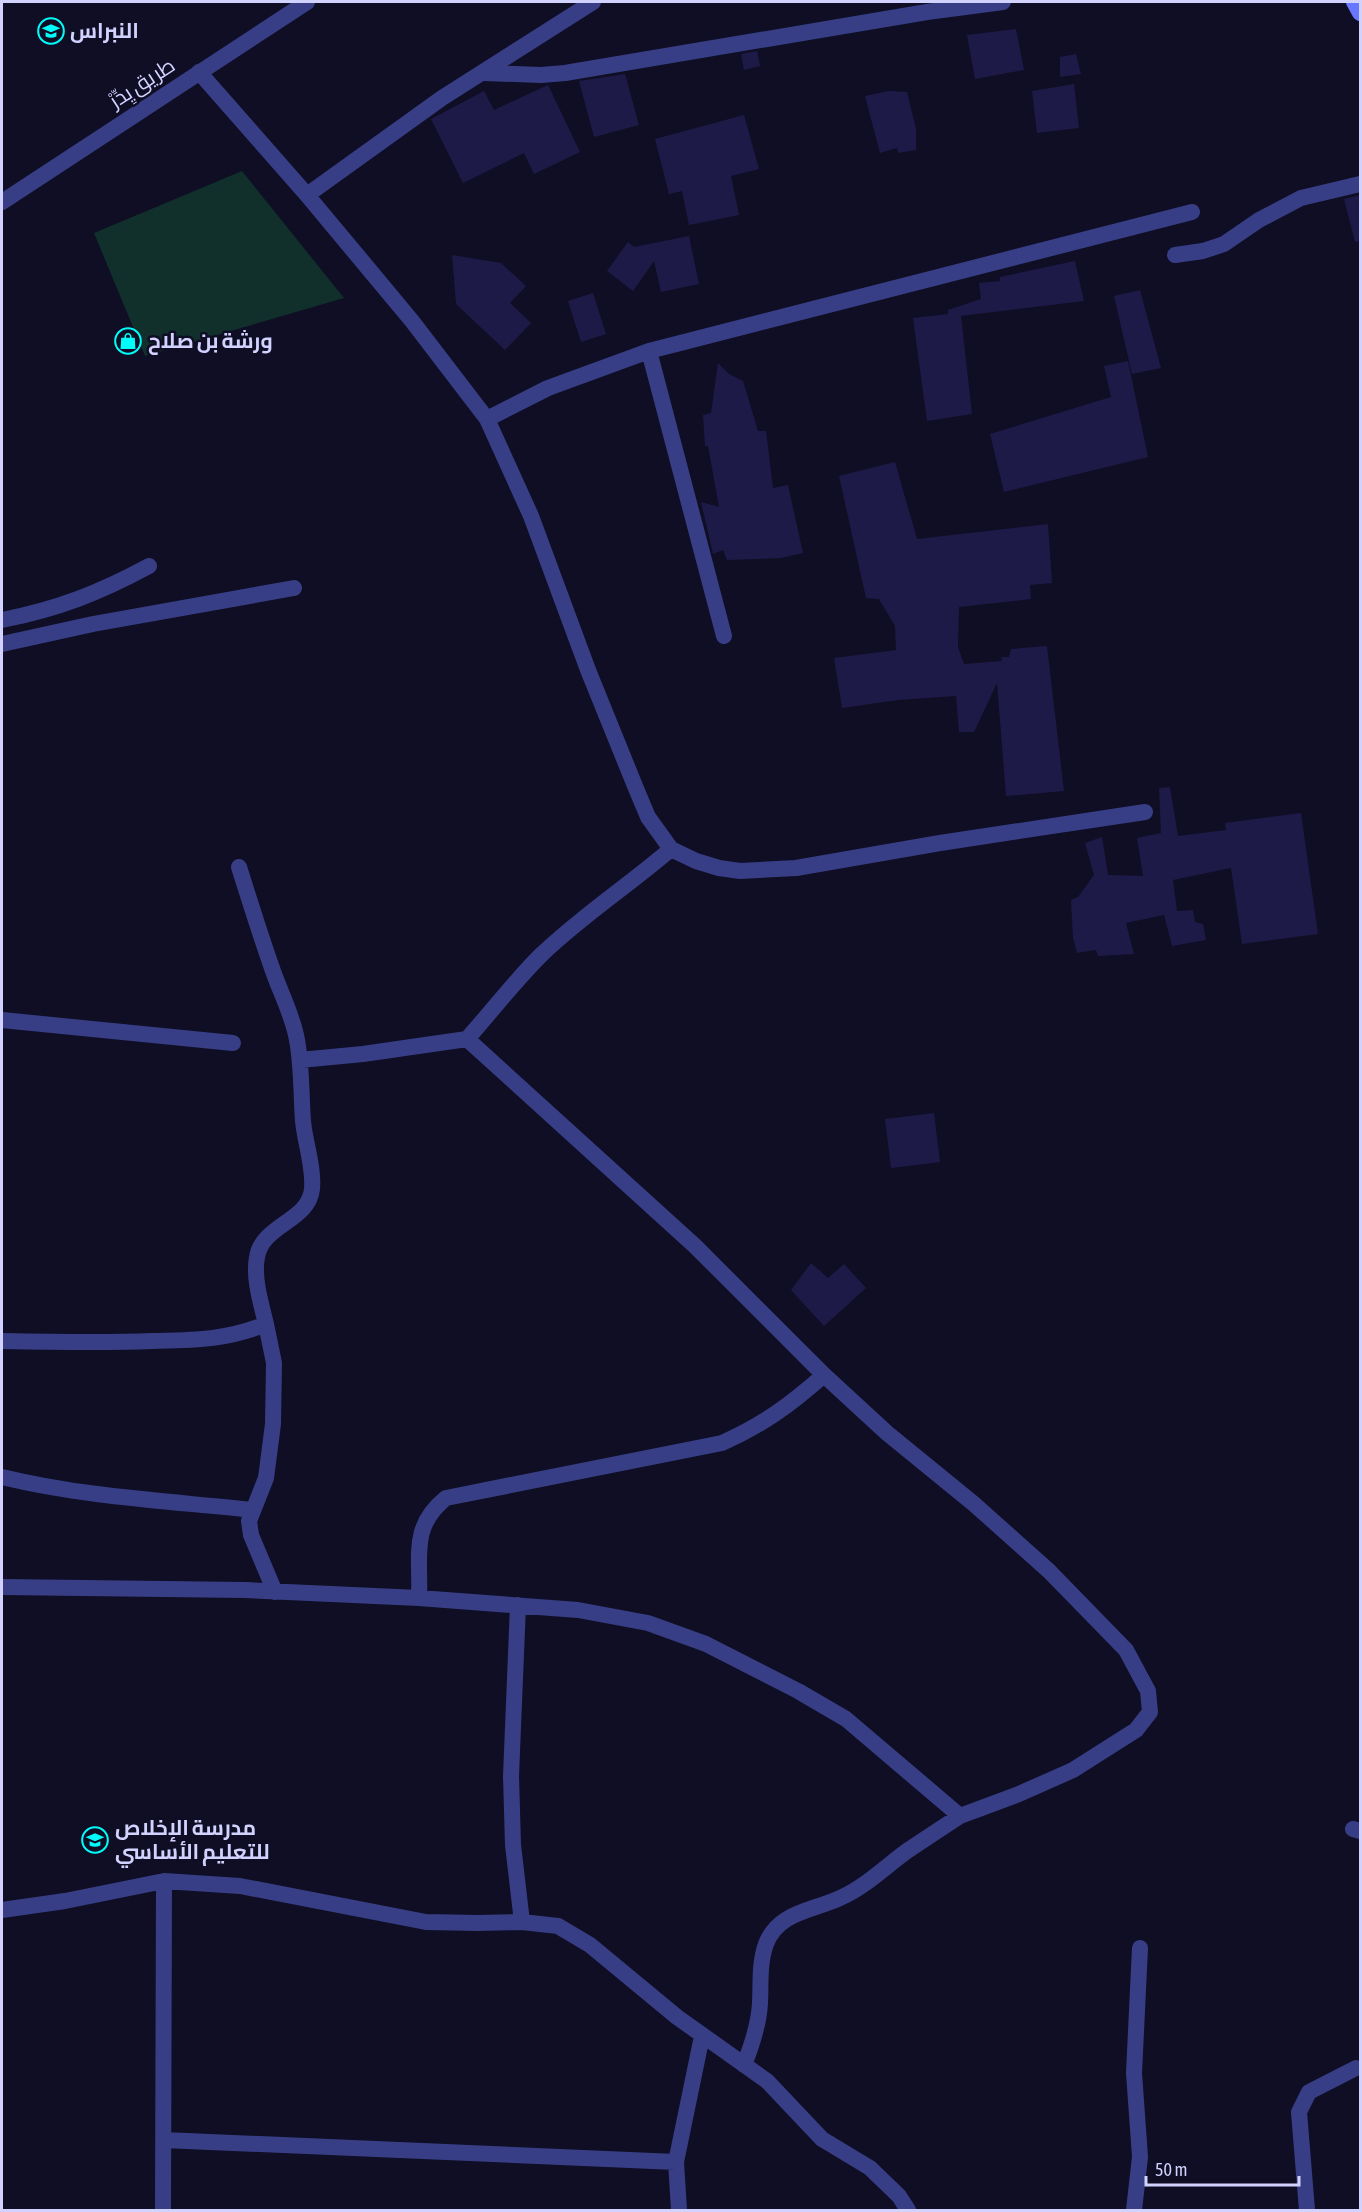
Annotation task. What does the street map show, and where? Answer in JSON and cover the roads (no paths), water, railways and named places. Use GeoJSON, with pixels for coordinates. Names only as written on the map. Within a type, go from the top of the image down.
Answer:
{"type":"FeatureCollection","features":[{"type":"Feature","properties":{"kind":"main road"},"geometry":{"type":"LineString","coordinates":[[1354,2],[1360,13]]}},
{"type":"Feature","properties":{"kind":"street"},"geometry":{"type":"LineString","coordinates":[[307,195],[442,98],[593,2]]}},
{"type":"Feature","properties":{"kind":"street"},"geometry":{"type":"LineString","coordinates":[[484,73],[541,75],[565,73],[927,12],[1003,2]]}},
{"type":"Feature","properties":{"kind":"street","name":"طريق يِدِّرْ"},"geometry":{"type":"LineString","coordinates":[[2,202],[302,3]]}},
{"type":"Feature","properties":{"kind":"street"},"geometry":{"type":"LineString","coordinates":[[199,72],[307,195],[412,321],[487,419],[531,516],[634,786],[648,817],[670,849],[719,868],[740,871],[796,868],[940,843],[1145,812]]}},
{"type":"Feature","properties":{"kind":"street"},"geometry":{"type":"LineString","coordinates":[[1175,255],[1203,251],[1224,244],[1258,220],[1301,198],[1360,184]]}},
{"type":"Feature","properties":{"kind":"street"},"geometry":{"type":"LineString","coordinates":[[487,419],[548,388],[649,351],[1192,212]]}},
{"type":"Feature","properties":{"kind":"street"},"geometry":{"type":"LineString","coordinates":[[649,351],[724,636]]}},
{"type":"Feature","properties":{"kind":"street"},"geometry":{"type":"LineString","coordinates":[[2,620],[75,602],[110,587],[149,566]]}},
{"type":"Feature","properties":{"kind":"street"},"geometry":{"type":"LineString","coordinates":[[2,644],[93,624],[294,588]]}},
{"type":"Feature","properties":{"kind":"street"},"geometry":{"type":"LineString","coordinates":[[300,1060],[363,1054],[467,1039],[539,957],[573,926],[617,894],[670,849]]}},
{"type":"Feature","properties":{"kind":"street"},"geometry":{"type":"LineString","coordinates":[[240,867],[256,924],[297,1037],[303,1123],[312,1190],[302,1210],[282,1224],[260,1245],[256,1258],[256,1279],[274,1363],[273,1424],[266,1478],[249,1521],[251,1535],[275,1592]]}},
{"type":"Feature","properties":{"kind":"street"},"geometry":{"type":"LineString","coordinates":[[2,1020],[233,1043]]}},
{"type":"Feature","properties":{"kind":"street"},"geometry":{"type":"LineString","coordinates":[[467,1039],[695,1246],[824,1375],[887,1433],[974,1504],[1049,1571],[1126,1650],[1148,1691],[1150,1712],[1136,1730],[1072,1770],[1019,1794],[960,1816],[908,1850],[862,1886],[841,1898],[786,1918],[774,1928],[765,1946],[760,1976],[760,2006],[753,2042],[744,2065]]}},
{"type":"Feature","properties":{"kind":"street"},"geometry":{"type":"LineString","coordinates":[[2,1341],[101,1343],[216,1339],[243,1333],[266,1324]]}},
{"type":"Feature","properties":{"kind":"street"},"geometry":{"type":"LineString","coordinates":[[419,1598],[421,1568],[419,1539],[430,1514],[446,1498],[722,1443],[754,1429],[791,1404],[824,1375]]}},
{"type":"Feature","properties":{"kind":"street"},"geometry":{"type":"LineString","coordinates":[[2,1477],[36,1485],[113,1496],[253,1510]]}},
{"type":"Feature","properties":{"kind":"street"},"geometry":{"type":"LineString","coordinates":[[2,1587],[275,1592],[419,1598],[578,1610],[648,1623],[706,1644],[798,1691],[846,1719],[960,1816]]}},
{"type":"Feature","properties":{"kind":"street"},"geometry":{"type":"LineString","coordinates":[[518,1605],[511,1776],[513,1845],[522,1922]]}},
{"type":"Feature","properties":{"kind":"street"},"geometry":{"type":"LineString","coordinates":[[163,2211],[164,1881]]}},
{"type":"Feature","properties":{"kind":"street"},"geometry":{"type":"LineString","coordinates":[[2,1910],[64,1901],[164,1881],[240,1886],[426,1922],[522,1922],[558,1926],[590,1945],[702,2036],[767,2081],[822,2139],[870,2168],[899,2196],[908,2211]]}},
{"type":"Feature","properties":{"kind":"street"},"geometry":{"type":"LineString","coordinates":[[1134,2211],[1140,2157],[1134,2073],[1140,1948]]}},
{"type":"Feature","properties":{"kind":"street"},"geometry":{"type":"LineString","coordinates":[[679,2211],[676,2162],[702,2036]]}},
{"type":"Feature","properties":{"kind":"street"},"geometry":{"type":"LineString","coordinates":[[1307,2211],[1299,2112],[1310,2092],[1356,2068]]}},
{"type":"Feature","properties":{"kind":"street"},"geometry":{"type":"LineString","coordinates":[[164,2140],[676,2162]]}},
{"type":"Feature","properties":{"kind":"place","name":"النبراس"},"geometry":{"type":"Point","coordinates":[51,31]}},
{"type":"Feature","properties":{"kind":"place","name":"ورشة بن صلاح"},"geometry":{"type":"Point","coordinates":[128,341]}},
{"type":"Feature","properties":{"kind":"place","name":"مدرسة الإخلاص للتعليم الأساسي"},"geometry":{"type":"Point","coordinates":[95,1840]}}]}
